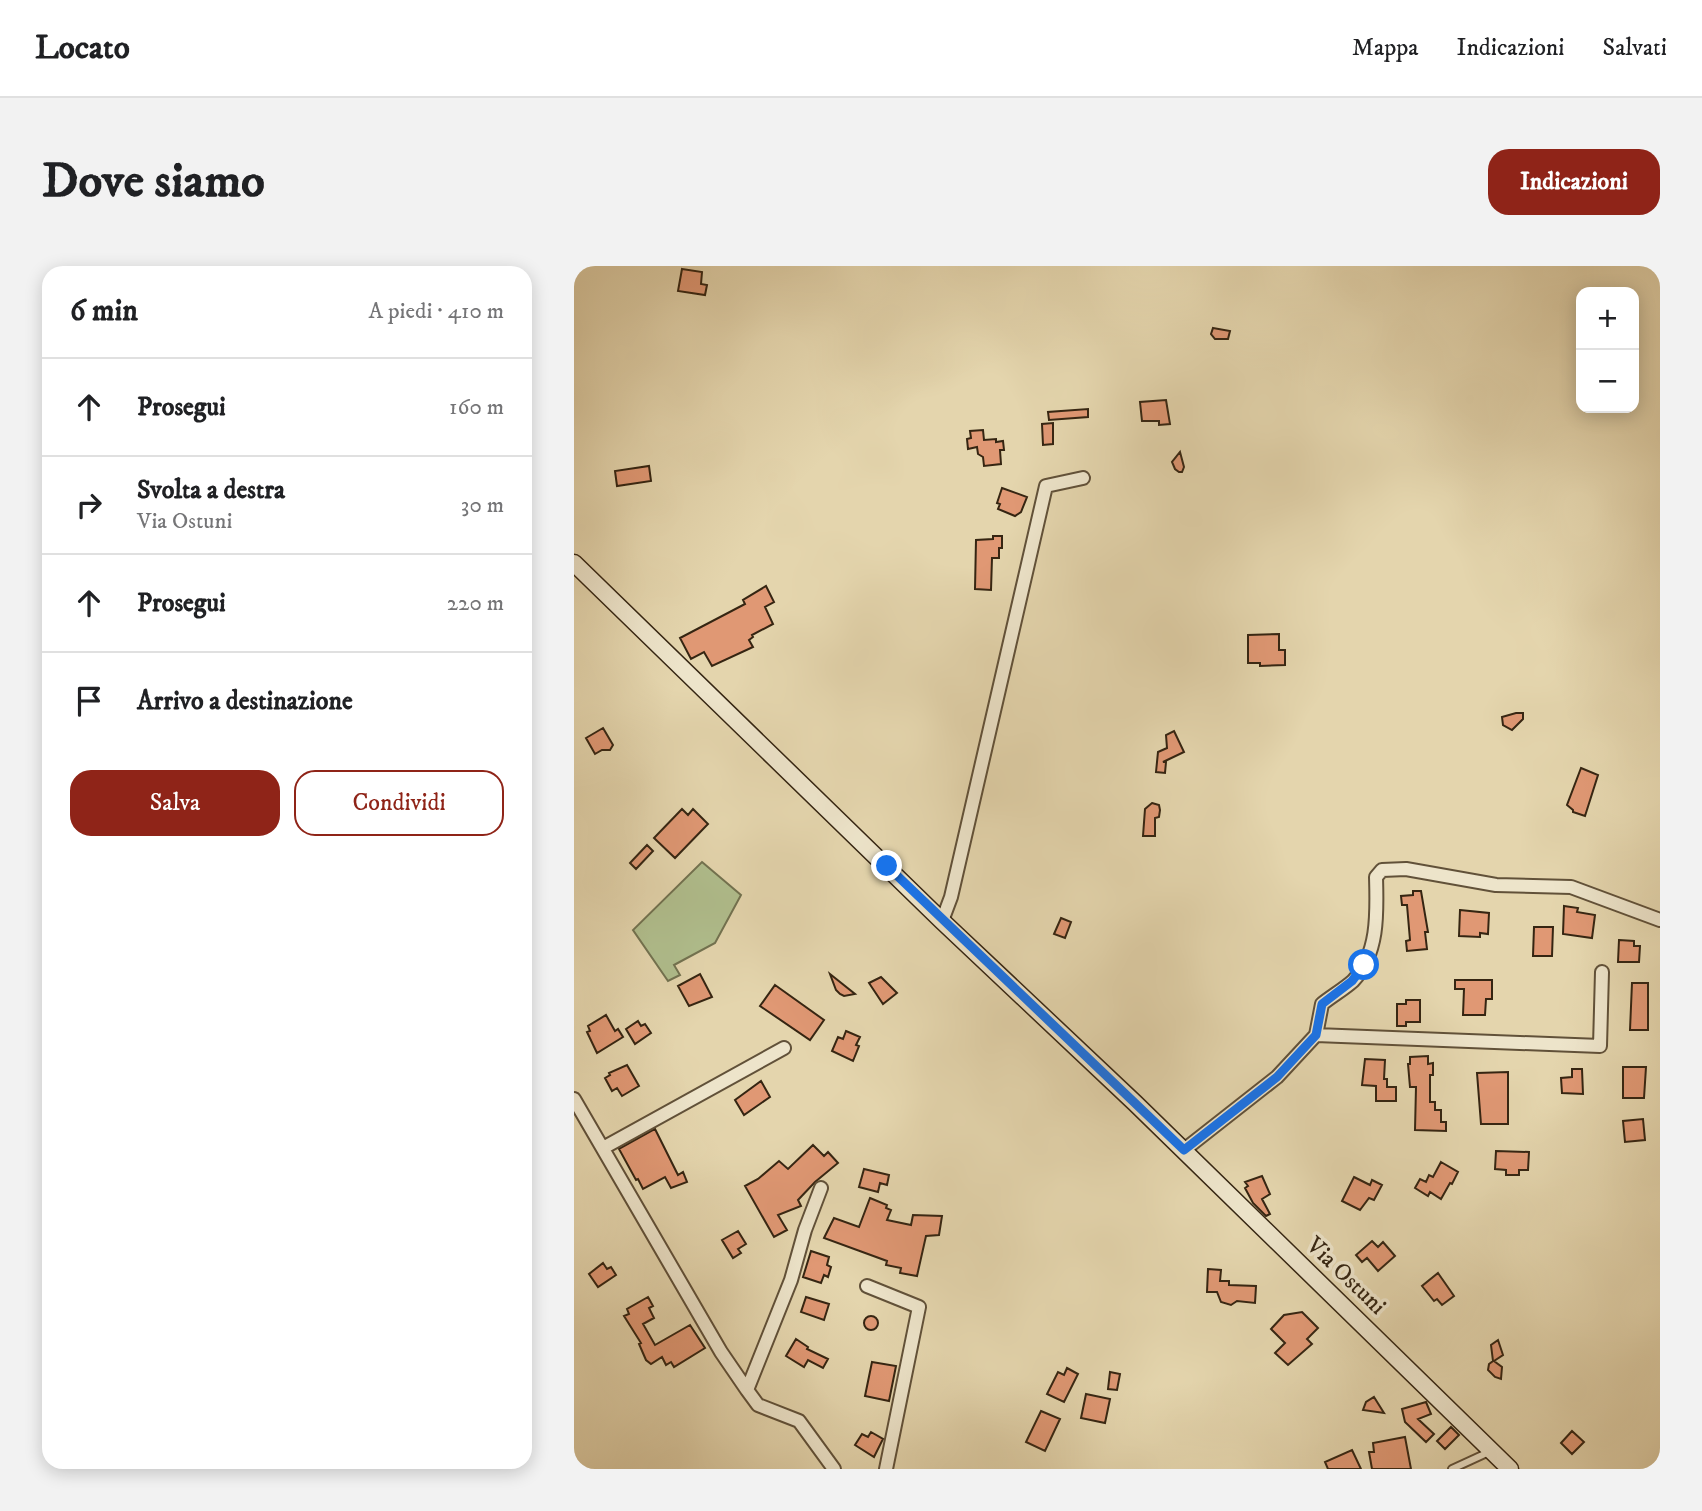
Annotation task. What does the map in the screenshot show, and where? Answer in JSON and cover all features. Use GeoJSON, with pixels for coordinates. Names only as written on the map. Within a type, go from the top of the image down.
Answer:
{"type":"FeatureCollection","features":[{"type":"Feature","properties":{"kind":"main road","name":"Via Ostuni"},"geometry":{"type":"LineString","coordinates":[[574,563],[942,920],[1149,1116],[1510,1469]]}},
{"type":"Feature","properties":{"kind":"street"},"geometry":{"type":"LineString","coordinates":[[942,920],[951,897],[1046,486],[1083,478]]}},
{"type":"Feature","properties":{"kind":"street"},"geometry":{"type":"LineString","coordinates":[[1184,1150],[1277,1077],[1316,1035],[1322,1004],[1352,981],[1364,965],[1374,940],[1376,877],[1382,870],[1406,869],[1496,885],[1571,887],[1660,920]]}},
{"type":"Feature","properties":{"kind":"street"},"geometry":{"type":"LineString","coordinates":[[1316,1035],[1600,1046],[1602,972]]}},
{"type":"Feature","properties":{"kind":"street"},"geometry":{"type":"LineString","coordinates":[[603,1148],[784,1048]]}},
{"type":"Feature","properties":{"kind":"street"},"geometry":{"type":"LineString","coordinates":[[574,1099],[578,1113],[603,1148],[721,1352],[747,1390],[758,1405],[799,1421],[834,1469]]}},
{"type":"Feature","properties":{"kind":"street"},"geometry":{"type":"LineString","coordinates":[[747,1390],[791,1280],[804,1230],[821,1188]]}},
{"type":"Feature","properties":{"kind":"street"},"geometry":{"type":"LineString","coordinates":[[867,1286],[919,1307],[886,1469]]}},
{"type":"Feature","properties":{"kind":"lane"},"geometry":{"type":"LineString","coordinates":[[1452,1469],[1492,1451]]}},
{"type":"Feature","properties":{"kind":"green space"},"geometry":{"type":"Polygon","coordinates":[[[702,862],[741,895],[715,943],[674,965],[680,975],[668,981],[633,930],[702,862]]]}},
{"type":"Feature","properties":{"kind":"building"},"geometry":{"type":"Polygon","coordinates":[[[682,269],[702,272],[701,284],[707,285],[705,295],[678,291],[682,269]]]}},
{"type":"Feature","properties":{"kind":"building"},"geometry":{"type":"Polygon","coordinates":[[[1213,328],[1230,331],[1228,339],[1215,339],[1211,334],[1213,328]]]}},
{"type":"Feature","properties":{"kind":"building"},"geometry":{"type":"Polygon","coordinates":[[[1166,400],[1170,424],[1159,425],[1159,421],[1142,421],[1140,402],[1166,400]]]}},
{"type":"Feature","properties":{"kind":"building"},"geometry":{"type":"Polygon","coordinates":[[[1088,409],[1088,417],[1049,420],[1048,412],[1088,409]]]}},
{"type":"Feature","properties":{"kind":"building"},"geometry":{"type":"Polygon","coordinates":[[[1053,423],[1053,444],[1043,445],[1042,424],[1053,423]]]}},
{"type":"Feature","properties":{"kind":"building"},"geometry":{"type":"Polygon","coordinates":[[[983,430],[984,440],[1003,441],[1004,450],[1000,450],[1001,464],[984,466],[983,457],[978,454],[977,447],[968,449],[970,431],[983,430]]]}},
{"type":"Feature","properties":{"kind":"building"},"geometry":{"type":"Polygon","coordinates":[[[1180,452],[1184,467],[1182,472],[1175,469],[1172,462],[1180,452]]]}},
{"type":"Feature","properties":{"kind":"building"},"geometry":{"type":"Polygon","coordinates":[[[649,466],[651,481],[617,486],[615,471],[649,466]]]}},
{"type":"Feature","properties":{"kind":"building"},"geometry":{"type":"Polygon","coordinates":[[[1002,488],[1027,497],[1021,512],[1015,516],[998,509],[1000,504],[997,503],[1002,488]]]}},
{"type":"Feature","properties":{"kind":"building"},"geometry":{"type":"Polygon","coordinates":[[[993,536],[1002,536],[1002,548],[999,548],[999,558],[992,558],[991,590],[975,589],[976,540],[993,539],[993,536]]]}},
{"type":"Feature","properties":{"kind":"building"},"geometry":{"type":"Polygon","coordinates":[[[766,586],[774,602],[765,607],[773,624],[752,635],[749,640],[753,647],[712,666],[704,652],[691,659],[680,638],[745,604],[743,600],[766,586]]]}},
{"type":"Feature","properties":{"kind":"building"},"geometry":{"type":"Polygon","coordinates":[[[1279,634],[1279,650],[1285,650],[1285,665],[1260,666],[1260,663],[1248,663],[1248,635],[1279,634]]]}},
{"type":"Feature","properties":{"kind":"building"},"geometry":{"type":"Polygon","coordinates":[[[1523,713],[1523,719],[1512,730],[1503,725],[1502,717],[1523,713]]]}},
{"type":"Feature","properties":{"kind":"building"},"geometry":{"type":"Polygon","coordinates":[[[603,728],[613,745],[610,750],[595,754],[586,738],[603,728]]]}},
{"type":"Feature","properties":{"kind":"building"},"geometry":{"type":"Polygon","coordinates":[[[1174,731],[1184,752],[1163,762],[1166,762],[1165,773],[1156,772],[1158,752],[1167,748],[1166,735],[1174,731]]]}},
{"type":"Feature","properties":{"kind":"building"},"geometry":{"type":"Polygon","coordinates":[[[1581,768],[1598,775],[1585,816],[1573,812],[1567,805],[1581,768]]]}},
{"type":"Feature","properties":{"kind":"building"},"geometry":{"type":"Polygon","coordinates":[[[1152,803],[1159,805],[1160,810],[1159,817],[1155,818],[1155,836],[1143,836],[1145,809],[1152,803]]]}},
{"type":"Feature","properties":{"kind":"building"},"geometry":{"type":"Polygon","coordinates":[[[682,809],[688,815],[693,809],[708,824],[675,858],[654,838],[682,809]]]}},
{"type":"Feature","properties":{"kind":"building"},"geometry":{"type":"Polygon","coordinates":[[[647,845],[653,851],[636,869],[630,863],[647,845]]]}},
{"type":"Feature","properties":{"kind":"building"},"geometry":{"type":"Polygon","coordinates":[[[1413,891],[1421,891],[1428,932],[1425,932],[1427,949],[1407,951],[1406,941],[1410,940],[1407,905],[1402,905],[1401,896],[1413,895],[1413,891]]]}},
{"type":"Feature","properties":{"kind":"building"},"geometry":{"type":"Polygon","coordinates":[[[1564,906],[1578,908],[1577,912],[1595,915],[1592,938],[1563,934],[1564,906]]]}},
{"type":"Feature","properties":{"kind":"building"},"geometry":{"type":"Polygon","coordinates":[[[1460,910],[1489,913],[1488,934],[1480,933],[1480,937],[1459,936],[1460,910]]]}},
{"type":"Feature","properties":{"kind":"building"},"geometry":{"type":"Polygon","coordinates":[[[1061,918],[1071,922],[1065,938],[1054,934],[1061,918]]]}},
{"type":"Feature","properties":{"kind":"building"},"geometry":{"type":"Polygon","coordinates":[[[1534,927],[1553,927],[1552,956],[1533,956],[1534,927]]]}},
{"type":"Feature","properties":{"kind":"building"},"geometry":{"type":"Polygon","coordinates":[[[1619,940],[1634,941],[1634,946],[1640,946],[1639,962],[1618,962],[1619,940]]]}},
{"type":"Feature","properties":{"kind":"building"},"geometry":{"type":"Polygon","coordinates":[[[700,974],[712,997],[689,1006],[678,986],[700,974]]]}},
{"type":"Feature","properties":{"kind":"building"},"geometry":{"type":"Polygon","coordinates":[[[830,974],[855,994],[840,994],[830,974]]]}},
{"type":"Feature","properties":{"kind":"building"},"geometry":{"type":"Polygon","coordinates":[[[881,977],[897,993],[883,1004],[869,983],[881,977]]]}},
{"type":"Feature","properties":{"kind":"building"},"geometry":{"type":"Polygon","coordinates":[[[1455,980],[1492,980],[1492,999],[1486,999],[1485,1015],[1463,1015],[1464,989],[1455,989],[1455,980]]]}},
{"type":"Feature","properties":{"kind":"building"},"geometry":{"type":"Polygon","coordinates":[[[1632,983],[1648,983],[1648,1030],[1630,1030],[1632,983]]]}},
{"type":"Feature","properties":{"kind":"building"},"geometry":{"type":"Polygon","coordinates":[[[775,985],[824,1020],[810,1040],[760,1006],[775,985]]]}},
{"type":"Feature","properties":{"kind":"building"},"geometry":{"type":"Polygon","coordinates":[[[1406,1000],[1420,1000],[1420,1022],[1406,1022],[1406,1026],[1397,1026],[1397,1004],[1406,1004],[1406,1000]]]}},
{"type":"Feature","properties":{"kind":"building"},"geometry":{"type":"Polygon","coordinates":[[[606,1015],[615,1031],[618,1029],[623,1037],[597,1053],[587,1032],[590,1031],[588,1026],[606,1015]]]}},
{"type":"Feature","properties":{"kind":"building"},"geometry":{"type":"Polygon","coordinates":[[[638,1021],[641,1026],[645,1024],[651,1033],[635,1044],[626,1029],[638,1021]]]}},
{"type":"Feature","properties":{"kind":"building"},"geometry":{"type":"Polygon","coordinates":[[[846,1031],[860,1037],[853,1061],[832,1051],[838,1037],[843,1039],[846,1031]]]}},
{"type":"Feature","properties":{"kind":"building"},"geometry":{"type":"Polygon","coordinates":[[[1428,1056],[1428,1064],[1433,1063],[1430,1102],[1435,1102],[1435,1110],[1441,1110],[1441,1122],[1446,1122],[1446,1131],[1415,1130],[1416,1087],[1410,1087],[1408,1064],[1410,1057],[1428,1056]]]}},
{"type":"Feature","properties":{"kind":"building"},"geometry":{"type":"Polygon","coordinates":[[[1365,1059],[1385,1060],[1384,1079],[1387,1079],[1387,1087],[1396,1087],[1396,1101],[1376,1101],[1376,1086],[1362,1085],[1365,1059]]]}},
{"type":"Feature","properties":{"kind":"building"},"geometry":{"type":"Polygon","coordinates":[[[627,1065],[639,1086],[622,1096],[617,1088],[612,1091],[605,1078],[609,1073],[627,1065]]]}},
{"type":"Feature","properties":{"kind":"building"},"geometry":{"type":"Polygon","coordinates":[[[1623,1067],[1646,1067],[1644,1098],[1623,1098],[1623,1067]]]}},
{"type":"Feature","properties":{"kind":"building"},"geometry":{"type":"Polygon","coordinates":[[[1572,1069],[1582,1069],[1583,1094],[1562,1093],[1561,1078],[1572,1077],[1572,1069]]]}},
{"type":"Feature","properties":{"kind":"building"},"geometry":{"type":"Polygon","coordinates":[[[1508,1072],[1508,1124],[1481,1124],[1477,1073],[1508,1072]]]}},
{"type":"Feature","properties":{"kind":"building"},"geometry":{"type":"Polygon","coordinates":[[[761,1081],[770,1097],[744,1115],[735,1100],[761,1081]]]}},
{"type":"Feature","properties":{"kind":"building"},"geometry":{"type":"Polygon","coordinates":[[[1643,1119],[1645,1140],[1625,1142],[1623,1121],[1643,1119]]]}},
{"type":"Feature","properties":{"kind":"building"},"geometry":{"type":"Polygon","coordinates":[[[655,1129],[678,1175],[683,1172],[687,1182],[671,1188],[665,1177],[643,1189],[638,1179],[636,1180],[619,1149],[655,1129]]]}},
{"type":"Feature","properties":{"kind":"building"},"geometry":{"type":"Polygon","coordinates":[[[813,1145],[824,1156],[828,1152],[838,1163],[798,1200],[801,1206],[778,1215],[787,1230],[774,1237],[745,1186],[779,1161],[788,1169],[813,1145]]]}},
{"type":"Feature","properties":{"kind":"building"},"geometry":{"type":"Polygon","coordinates":[[[1496,1151],[1529,1152],[1528,1170],[1519,1170],[1519,1175],[1506,1175],[1506,1170],[1495,1169],[1496,1151]]]}},
{"type":"Feature","properties":{"kind":"building"},"geometry":{"type":"Polygon","coordinates":[[[1441,1162],[1458,1172],[1441,1199],[1430,1192],[1428,1196],[1415,1188],[1420,1179],[1426,1182],[1429,1175],[1433,1177],[1441,1162]]]}},
{"type":"Feature","properties":{"kind":"building"},"geometry":{"type":"Polygon","coordinates":[[[864,1169],[889,1175],[887,1185],[880,1183],[878,1192],[859,1187],[864,1169]]]}},
{"type":"Feature","properties":{"kind":"building"},"geometry":{"type":"Polygon","coordinates":[[[1262,1176],[1270,1194],[1262,1199],[1270,1214],[1266,1216],[1253,1203],[1245,1188],[1248,1186],[1245,1182],[1262,1176]]]}},
{"type":"Feature","properties":{"kind":"building"},"geometry":{"type":"Polygon","coordinates":[[[1354,1177],[1370,1185],[1372,1180],[1382,1185],[1374,1200],[1369,1198],[1360,1210],[1342,1201],[1354,1177]]]}},
{"type":"Feature","properties":{"kind":"building"},"geometry":{"type":"Polygon","coordinates":[[[870,1198],[887,1205],[886,1208],[891,1210],[887,1220],[911,1225],[913,1215],[942,1216],[939,1235],[926,1236],[917,1276],[900,1273],[901,1268],[886,1265],[887,1261],[824,1238],[834,1218],[859,1227],[870,1198]]]}},
{"type":"Feature","properties":{"kind":"building"},"geometry":{"type":"Polygon","coordinates":[[[738,1231],[746,1244],[738,1249],[741,1253],[733,1258],[722,1240],[738,1231]]]}},
{"type":"Feature","properties":{"kind":"building"},"geometry":{"type":"Polygon","coordinates":[[[1372,1241],[1378,1247],[1383,1242],[1395,1256],[1378,1271],[1367,1258],[1362,1262],[1356,1255],[1372,1241]]]}},
{"type":"Feature","properties":{"kind":"building"},"geometry":{"type":"Polygon","coordinates":[[[811,1251],[829,1257],[827,1265],[831,1267],[828,1277],[824,1275],[821,1283],[803,1277],[811,1251]]]}},
{"type":"Feature","properties":{"kind":"building"},"geometry":{"type":"Polygon","coordinates":[[[603,1263],[607,1269],[611,1267],[616,1275],[598,1287],[589,1274],[603,1263]]]}},
{"type":"Feature","properties":{"kind":"building"},"geometry":{"type":"Polygon","coordinates":[[[1208,1269],[1221,1270],[1220,1281],[1229,1281],[1229,1285],[1256,1286],[1255,1303],[1237,1301],[1231,1305],[1221,1302],[1217,1292],[1207,1292],[1208,1269]]]}},
{"type":"Feature","properties":{"kind":"building"},"geometry":{"type":"Polygon","coordinates":[[[1438,1273],[1454,1296],[1442,1305],[1437,1299],[1434,1301],[1422,1286],[1438,1273]]]}},
{"type":"Feature","properties":{"kind":"building"},"geometry":{"type":"Polygon","coordinates":[[[648,1297],[653,1306],[649,1308],[654,1318],[643,1324],[655,1345],[690,1325],[705,1348],[674,1367],[671,1362],[666,1365],[662,1357],[651,1364],[646,1360],[639,1344],[641,1343],[624,1316],[629,1314],[627,1309],[648,1297]]]}},
{"type":"Feature","properties":{"kind":"building"},"geometry":{"type":"Polygon","coordinates":[[[806,1297],[829,1304],[824,1320],[801,1312],[806,1297]]]}},
{"type":"Feature","properties":{"kind":"building"},"geometry":{"type":"Polygon","coordinates":[[[1302,1312],[1318,1328],[1307,1339],[1312,1344],[1288,1365],[1275,1353],[1285,1343],[1271,1329],[1284,1315],[1302,1312]]]}},
{"type":"Feature","properties":{"kind":"building"},"geometry":{"type":"Polygon","coordinates":[[[868,1316],[874,1316],[878,1323],[874,1330],[868,1330],[864,1326],[864,1320],[868,1316]]]}},
{"type":"Feature","properties":{"kind":"building"},"geometry":{"type":"Polygon","coordinates":[[[796,1339],[808,1347],[807,1349],[828,1359],[823,1368],[808,1360],[804,1367],[786,1356],[796,1339]]]}},
{"type":"Feature","properties":{"kind":"building"},"geometry":{"type":"Polygon","coordinates":[[[1498,1340],[1503,1355],[1494,1361],[1502,1367],[1501,1379],[1488,1370],[1493,1361],[1491,1345],[1498,1340]]]}},
{"type":"Feature","properties":{"kind":"building"},"geometry":{"type":"Polygon","coordinates":[[[872,1362],[896,1366],[889,1401],[865,1396],[872,1362]]]}},
{"type":"Feature","properties":{"kind":"building"},"geometry":{"type":"Polygon","coordinates":[[[1067,1368],[1078,1374],[1064,1402],[1047,1394],[1058,1372],[1064,1375],[1067,1368]]]}},
{"type":"Feature","properties":{"kind":"building"},"geometry":{"type":"Polygon","coordinates":[[[1110,1372],[1120,1374],[1117,1390],[1108,1389],[1110,1372]]]}},
{"type":"Feature","properties":{"kind":"building"},"geometry":{"type":"Polygon","coordinates":[[[1086,1394],[1110,1399],[1105,1423],[1081,1418],[1086,1394]]]}},
{"type":"Feature","properties":{"kind":"building"},"geometry":{"type":"Polygon","coordinates":[[[1374,1397],[1384,1413],[1363,1410],[1366,1402],[1374,1397]]]}},
{"type":"Feature","properties":{"kind":"building"},"geometry":{"type":"Polygon","coordinates":[[[1426,1402],[1431,1414],[1418,1419],[1434,1434],[1426,1442],[1405,1422],[1402,1409],[1426,1402]]]}},
{"type":"Feature","properties":{"kind":"building"},"geometry":{"type":"Polygon","coordinates":[[[1041,1411],[1060,1419],[1045,1451],[1026,1442],[1041,1411]]]}},
{"type":"Feature","properties":{"kind":"building"},"geometry":{"type":"Polygon","coordinates":[[[1451,1427],[1459,1435],[1445,1449],[1437,1441],[1451,1427]]]}},
{"type":"Feature","properties":{"kind":"building"},"geometry":{"type":"Polygon","coordinates":[[[1572,1431],[1584,1442],[1572,1454],[1561,1443],[1572,1431]]]}},
{"type":"Feature","properties":{"kind":"building"},"geometry":{"type":"Polygon","coordinates":[[[871,1432],[883,1439],[874,1457],[855,1445],[862,1434],[868,1437],[871,1432]]]}},
{"type":"Feature","properties":{"kind":"building"},"geometry":{"type":"Polygon","coordinates":[[[1405,1437],[1411,1469],[1372,1469],[1369,1452],[1374,1452],[1373,1443],[1405,1437]]]}},
{"type":"Feature","properties":{"kind":"building"},"geometry":{"type":"Polygon","coordinates":[[[1352,1450],[1361,1469],[1328,1469],[1325,1462],[1352,1450]]]}},
{"type":"Feature","properties":{"kind":"route"},"geometry":{"type":"LineString","coordinates":[[887,866],[1184,1150],[1277,1077],[1316,1035],[1322,1004],[1352,981],[1364,965]]}}]}
